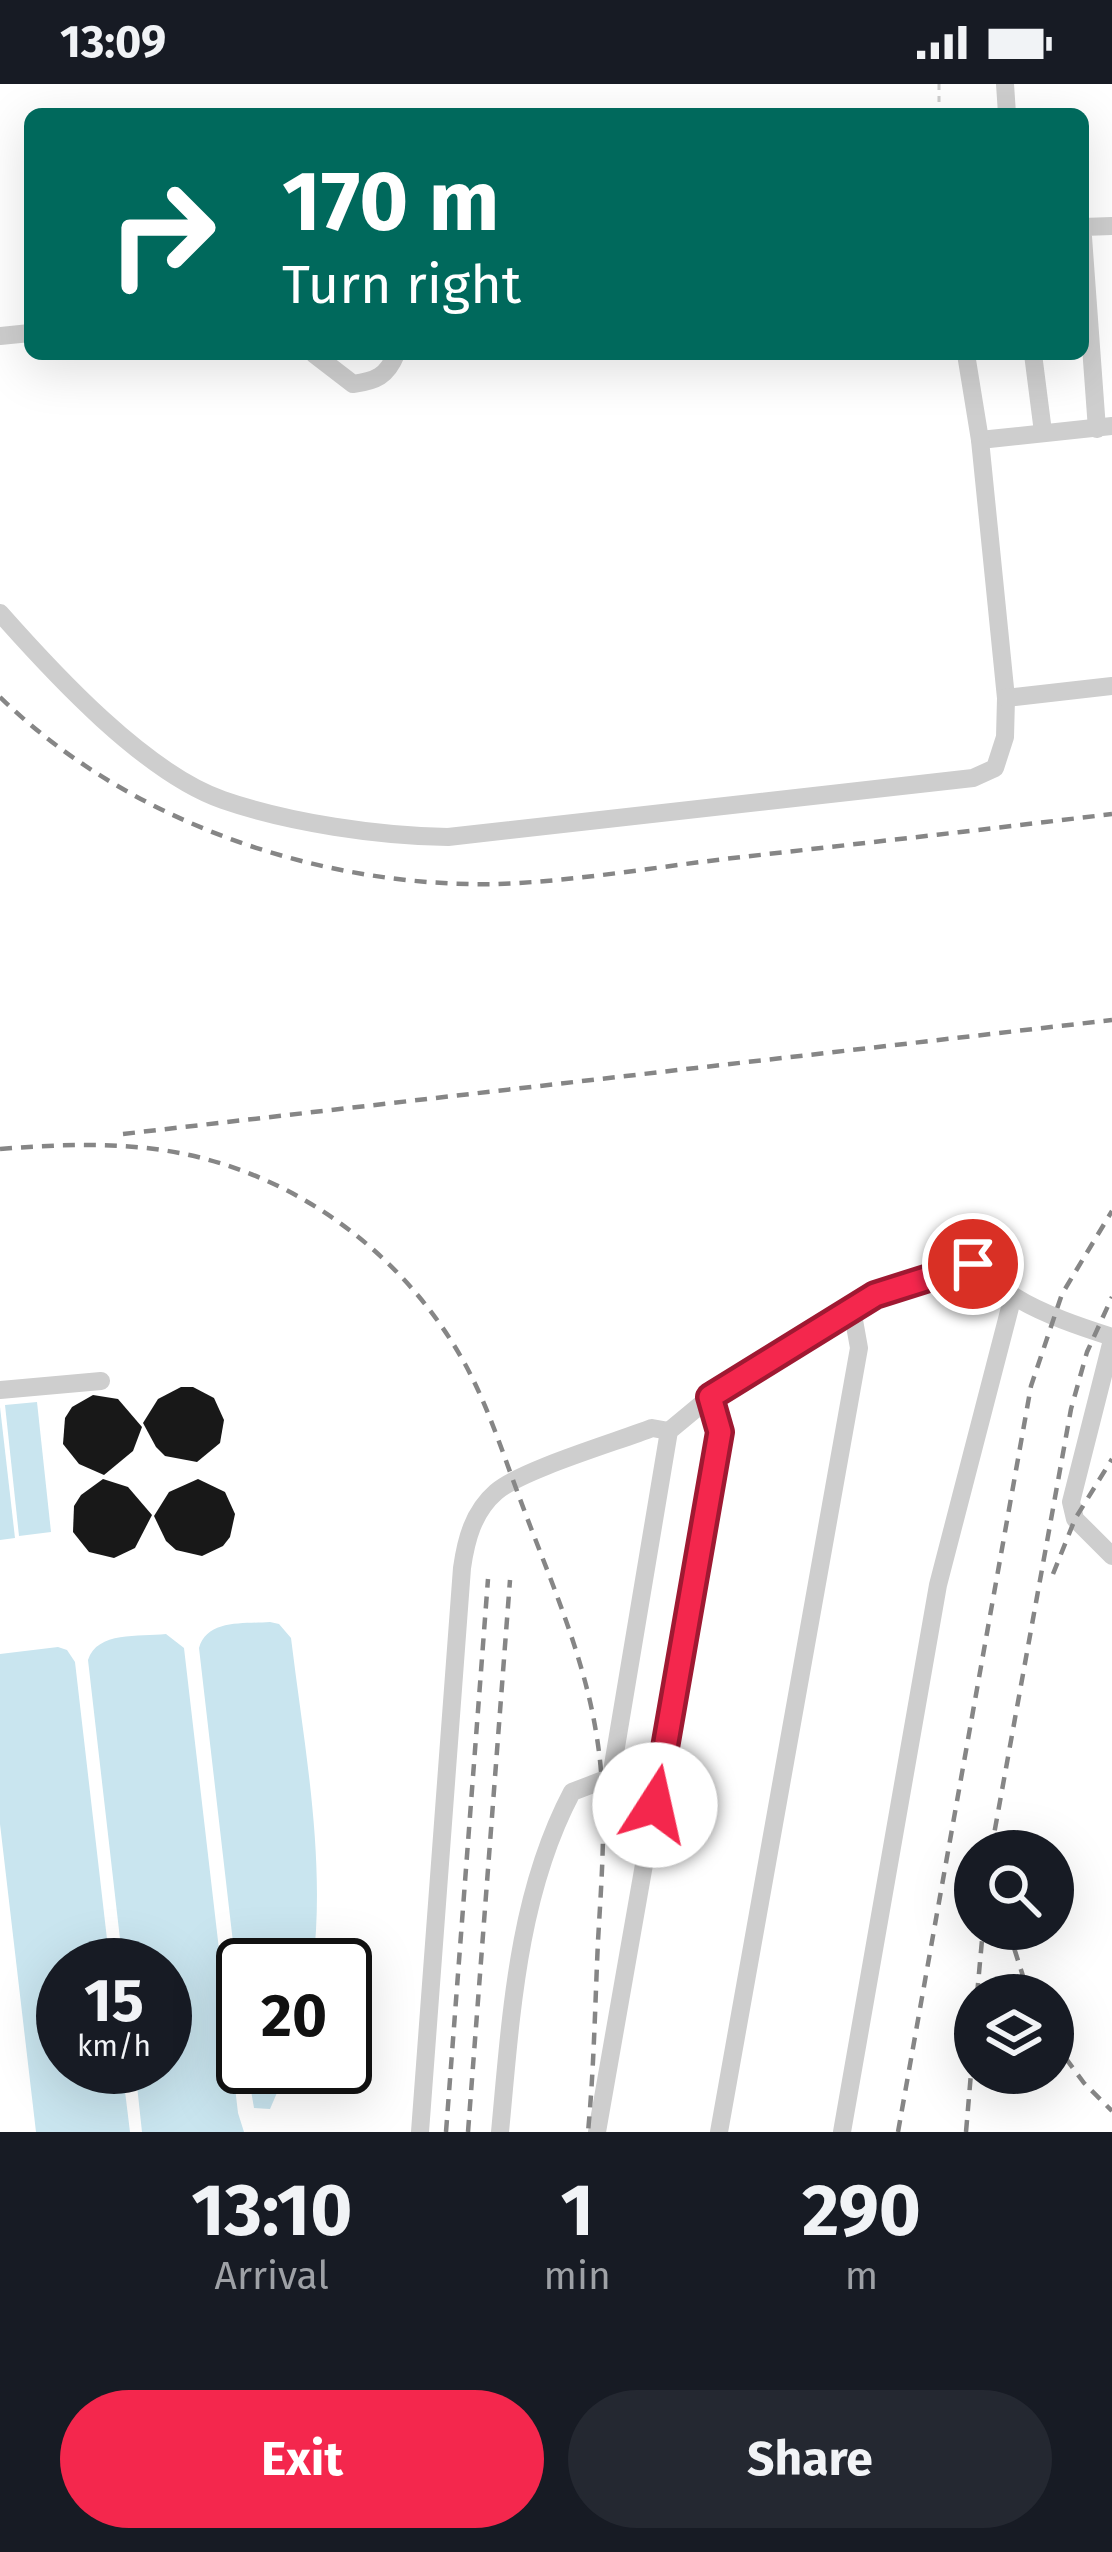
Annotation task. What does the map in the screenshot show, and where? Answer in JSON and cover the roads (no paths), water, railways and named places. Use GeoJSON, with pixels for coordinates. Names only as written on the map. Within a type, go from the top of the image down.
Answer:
{"type":"FeatureCollection","features":[{"type":"Feature","properties":{"kind":"lane"},"geometry":{"type":"LineString","coordinates":[[980,440],[1105,428],[1089,289]]}},
{"type":"Feature","properties":{"kind":"lane"},"geometry":{"type":"LineString","coordinates":[[322,360],[353,384],[372,382],[388,372],[393,360]]}},
{"type":"Feature","properties":{"kind":"lane"},"geometry":{"type":"LineString","coordinates":[[0,613],[57,677],[160,765],[220,800],[341,827],[405,837],[448,837],[973,778],[995,768],[1005,737],[1006,698],[980,440],[967,360]]}},
{"type":"Feature","properties":{"kind":"lane"},"geometry":{"type":"LineString","coordinates":[[1035,360],[1043,432]]}},
{"type":"Feature","properties":{"kind":"lane"},"geometry":{"type":"LineString","coordinates":[[1006,698],[1112,686]]}},
{"type":"Feature","properties":{"kind":"lane"},"geometry":{"type":"LineString","coordinates":[[500,2132],[514,1983],[538,1878],[572,1792],[611,1778],[669,1431],[710,1397],[875,1295],[973,1264],[1013,1296],[1112,1338],[1071,1502],[1075,1519],[1112,1556]]}},
{"type":"Feature","properties":{"kind":"lane"},"geometry":{"type":"LineString","coordinates":[[842,2132],[938,1585],[1013,1296]]}},
{"type":"Feature","properties":{"kind":"lane"},"geometry":{"type":"LineString","coordinates":[[719,2132],[859,1348],[852,1309]]}},
{"type":"Feature","properties":{"kind":"lane"},"geometry":{"type":"LineString","coordinates":[[0,1390],[100,1381]]}},
{"type":"Feature","properties":{"kind":"lane"},"geometry":{"type":"LineString","coordinates":[[597,2132],[720,1432],[710,1397]]}},
{"type":"Feature","properties":{"kind":"lane"},"geometry":{"type":"LineString","coordinates":[[420,2132],[461,1568],[470,1529],[487,1502],[513,1481],[652,1428],[669,1431]]}},
{"type":"Feature","properties":{"kind":"water"},"geometry":{"type":"Polygon","coordinates":[[[37,1402],[51,1532],[19,1536],[5,1405],[37,1402]]]}},
{"type":"Feature","properties":{"kind":"water"},"geometry":{"type":"Polygon","coordinates":[[[0,1407],[15,1538],[0,1540],[0,1407]]]}},
{"type":"Feature","properties":{"kind":"water"},"geometry":{"type":"Polygon","coordinates":[[[239,1623],[279,1624],[291,1638],[312,1801],[315,1938],[232,1938],[199,1648],[210,1632],[239,1623]]]}},
{"type":"Feature","properties":{"kind":"water"},"geometry":{"type":"Polygon","coordinates":[[[166,1634],[184,1648],[218,1938],[216,2094],[236,2094],[244,2132],[142,2132],[138,2094],[192,2094],[192,1938],[120,1938],[88,1660],[100,1644],[166,1634]]]}},
{"type":"Feature","properties":{"kind":"water"},"geometry":{"type":"Polygon","coordinates":[[[58,1647],[67,1650],[75,1662],[107,1938],[36,1938],[36,2094],[125,2094],[130,2132],[36,2132],[0,1824],[0,1654],[58,1647]]]}},
{"type":"Feature","properties":{"kind":"water"},"geometry":{"type":"Polygon","coordinates":[[[252,2094],[276,2094],[270,2109],[254,2108],[252,2094]]]}},
{"type":"Feature","properties":{"kind":"railway"},"geometry":{"type":"LineString","coordinates":[[0,697],[107,780],[167,812],[296,860],[431,882],[559,880],[1112,814]]}},
{"type":"Feature","properties":{"kind":"railway"},"geometry":{"type":"LineString","coordinates":[[123,1134],[1112,1020]]}},
{"type":"Feature","properties":{"kind":"railway"},"geometry":{"type":"LineString","coordinates":[[0,1149],[146,1148],[196,1156],[289,1191],[371,1247],[407,1282],[465,1364],[564,1614],[596,1732],[603,1836],[588,2132]]}},
{"type":"Feature","properties":{"kind":"railway"},"geometry":{"type":"LineString","coordinates":[[898,2132],[1031,1386],[1062,1294],[1112,1211]]}},
{"type":"Feature","properties":{"kind":"railway"},"geometry":{"type":"LineString","coordinates":[[995,1830],[1071,1409],[1087,1352],[1112,1297]]}},
{"type":"Feature","properties":{"kind":"railway"},"geometry":{"type":"LineString","coordinates":[[1053,1574],[1075,1519],[1112,1459]]}},
{"type":"Feature","properties":{"kind":"railway"},"geometry":{"type":"LineString","coordinates":[[446,2132],[488,1579]]}},
{"type":"Feature","properties":{"kind":"railway"},"geometry":{"type":"LineString","coordinates":[[468,2132],[510,1580]]}},
{"type":"Feature","properties":{"kind":"railway"},"geometry":{"type":"LineString","coordinates":[[979,1974],[981,1950]]}},
{"type":"Feature","properties":{"kind":"railway"},"geometry":{"type":"LineString","coordinates":[[1015,1950],[1022,1974]]}},
{"type":"Feature","properties":{"kind":"railway"},"geometry":{"type":"LineString","coordinates":[[1074,2069],[1112,2111]]}},
{"type":"Feature","properties":{"kind":"railway"},"geometry":{"type":"LineString","coordinates":[[966,2132],[969,2094]]}}]}
